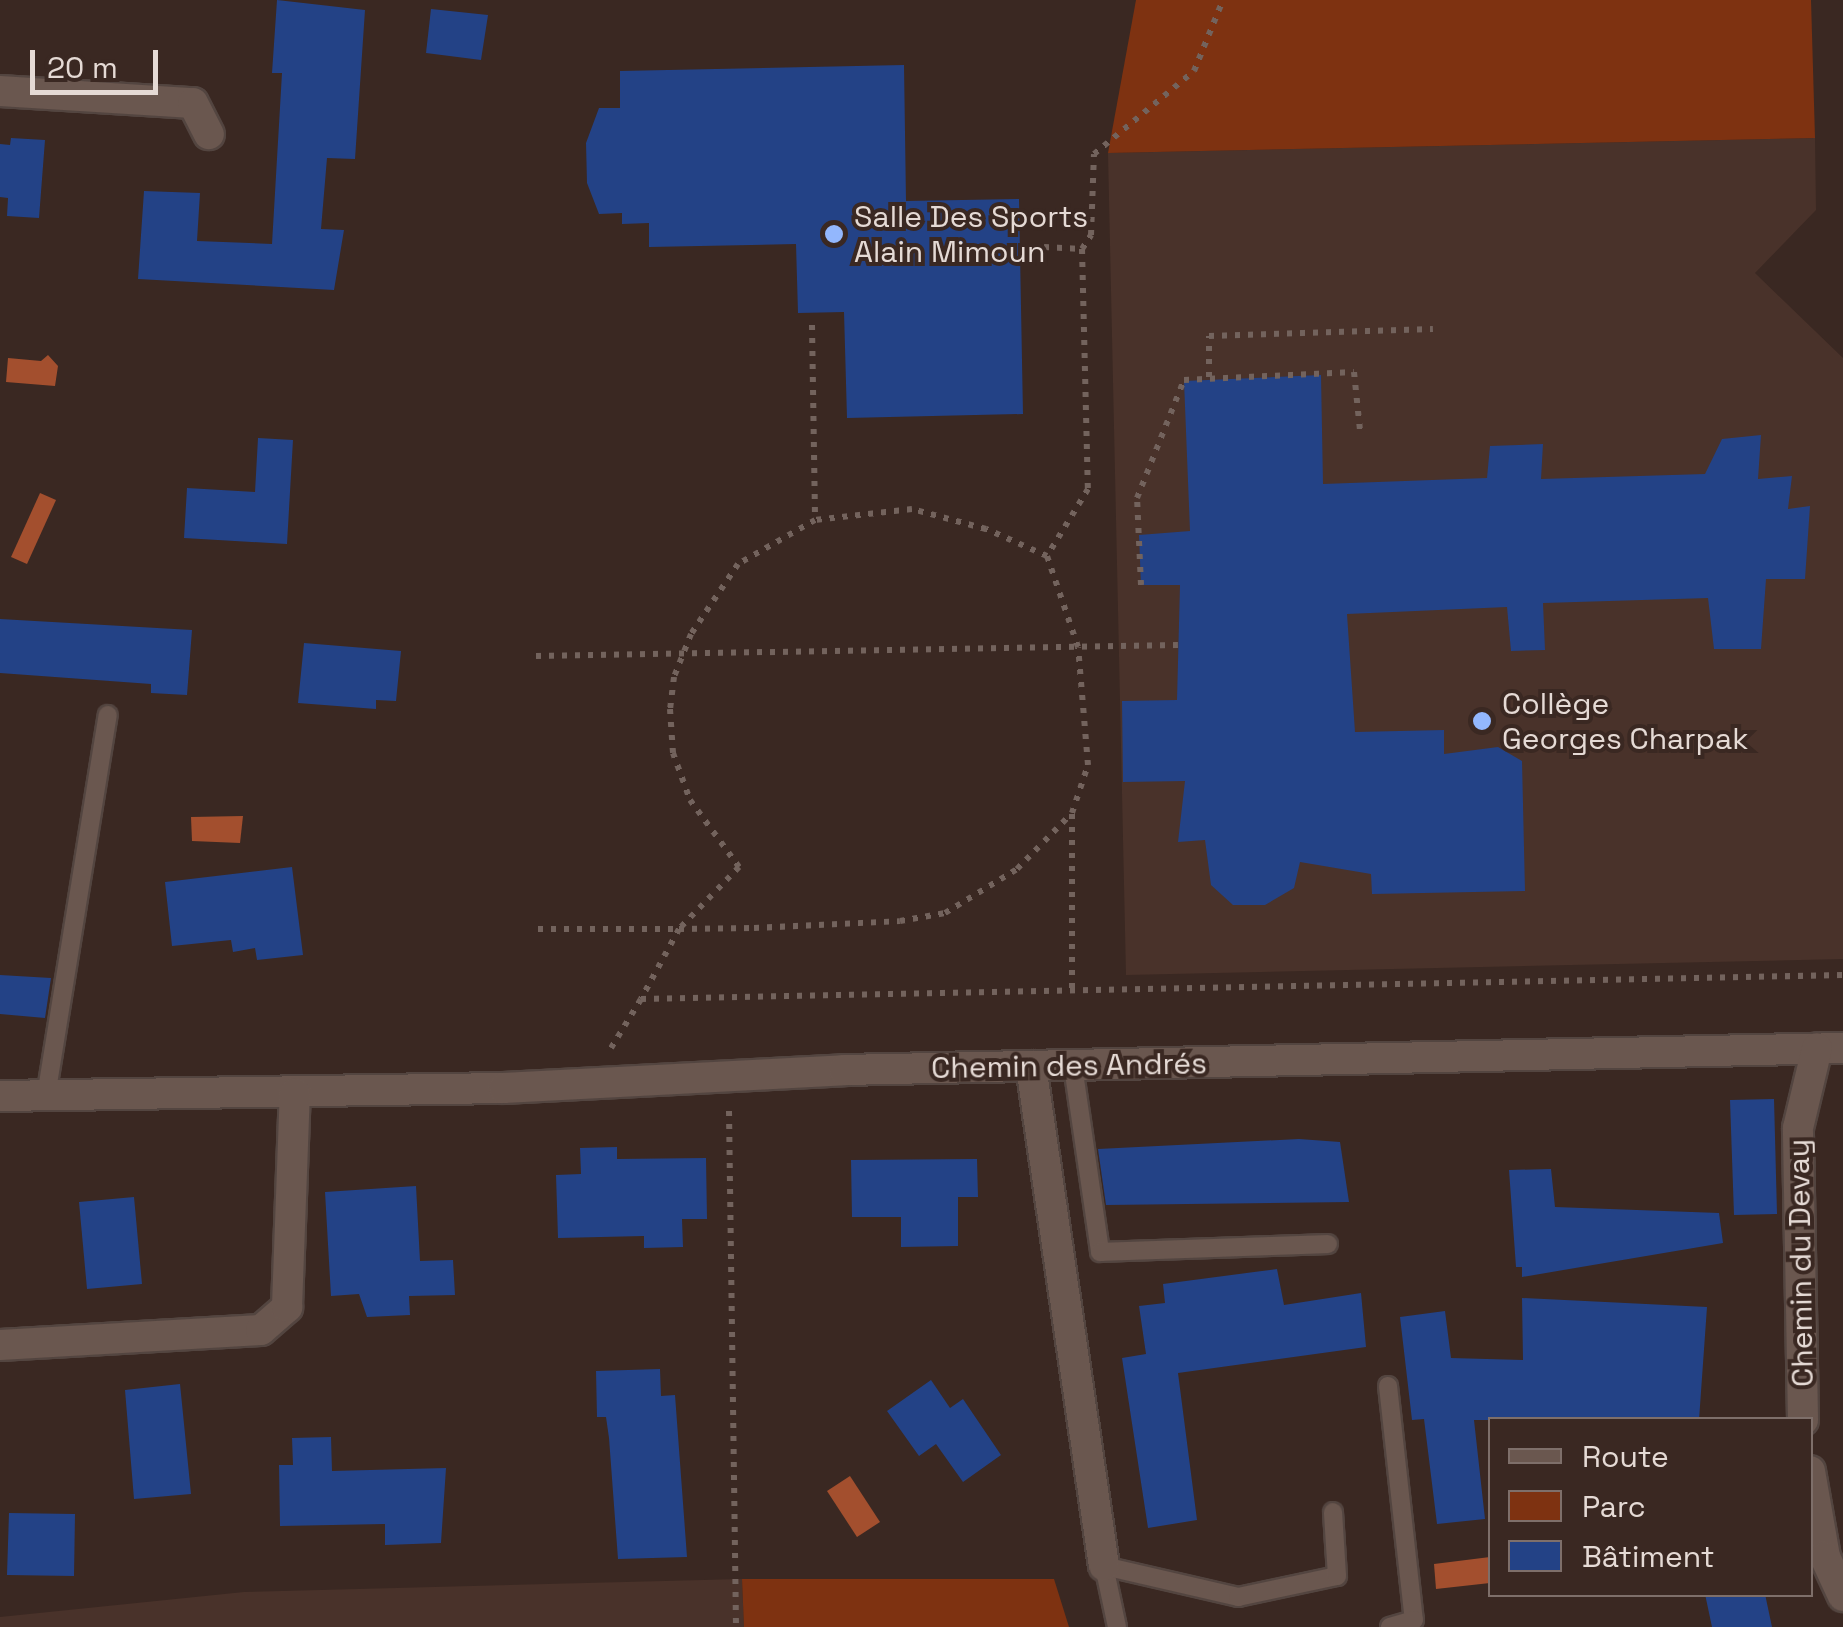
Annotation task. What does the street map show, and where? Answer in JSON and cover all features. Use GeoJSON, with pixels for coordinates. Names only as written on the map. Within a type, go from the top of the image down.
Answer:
{"type":"FeatureCollection","features":[{"type":"Feature","properties":{"kind":"street"},"geometry":{"type":"LineString","coordinates":[[0,91],[193,104],[209,134]]}},
{"type":"Feature","properties":{"kind":"street","name":"Chemin des Andrés"},"geometry":{"type":"LineString","coordinates":[[0,1096],[296,1093],[1031,1066],[1830,1048]]}},
{"type":"Feature","properties":{"kind":"street","name":"Chemin du Devay"},"geometry":{"type":"LineString","coordinates":[[1803,1417],[1798,1128],[1830,1048]]}},
{"type":"Feature","properties":{"kind":"street"},"geometry":{"type":"LineString","coordinates":[[1031,1066],[1104,1566]]}},
{"type":"Feature","properties":{"kind":"street"},"geometry":{"type":"LineString","coordinates":[[0,1345],[261,1330],[287,1307],[296,1093]]}},
{"type":"Feature","properties":{"kind":"street"},"geometry":{"type":"LineString","coordinates":[[1813,1487],[1826,1557],[1843,1596]]}},
{"type":"Feature","properties":{"kind":"lane"},"geometry":{"type":"LineString","coordinates":[[46,1096],[108,715]]}},
{"type":"Feature","properties":{"kind":"lane"},"geometry":{"type":"LineString","coordinates":[[1073,1066],[1100,1252],[1328,1244]]}},
{"type":"Feature","properties":{"kind":"lane"},"geometry":{"type":"LineString","coordinates":[[1388,1386],[1414,1620],[1390,1627]]}},
{"type":"Feature","properties":{"kind":"lane"},"geometry":{"type":"LineString","coordinates":[[1117,1627],[1104,1566],[1238,1597],[1337,1576],[1332,1512]]}},
{"type":"Feature","properties":{"kind":"path"},"geometry":{"type":"LineString","coordinates":[[1048,556],[1088,489],[1082,250],[1090,235],[1094,154],[1194,71],[1224,0]]}},
{"type":"Feature","properties":{"kind":"path"},"geometry":{"type":"LineString","coordinates":[[1044,247],[1082,250]]}},
{"type":"Feature","properties":{"kind":"path"},"geometry":{"type":"LineString","coordinates":[[812,325],[814,520]]}},
{"type":"Feature","properties":{"kind":"path"},"geometry":{"type":"LineString","coordinates":[[1209,377],[1209,336],[1432,329]]}},
{"type":"Feature","properties":{"kind":"path"},"geometry":{"type":"LineString","coordinates":[[1141,585],[1137,498],[1184,380],[1354,372],[1360,430]]}},
{"type":"Feature","properties":{"kind":"path"},"geometry":{"type":"LineString","coordinates":[[612,1048],[679,929],[739,867],[690,800],[673,753],[670,709],[683,653],[738,564],[814,520],[912,509],[986,529],[1048,556],[1078,647],[1088,765],[1072,813],[1072,988]]}},
{"type":"Feature","properties":{"kind":"path"},"geometry":{"type":"LineString","coordinates":[[536,656],[1178,645]]}},
{"type":"Feature","properties":{"kind":"path"},"geometry":{"type":"LineString","coordinates":[[538,929],[882,922],[944,913],[1017,869],[1072,813]]}},
{"type":"Feature","properties":{"kind":"path"},"geometry":{"type":"LineString","coordinates":[[641,999],[1843,974]]}},
{"type":"Feature","properties":{"kind":"path"},"geometry":{"type":"LineString","coordinates":[[731,1075],[726,1148],[736,1627]]}},
{"type":"Feature","properties":{"kind":"shaded area","name":"Collège Georges Charpak"},"geometry":{"type":"Polygon","coordinates":[[[1815,138],[1816,210],[1755,273],[1843,358],[1843,959],[1126,975],[1108,153],[1815,138]]]}},
{"type":"Feature","properties":{"kind":"shaded area"},"geometry":{"type":"Polygon","coordinates":[[[48,355],[58,366],[55,386],[6,382],[8,358],[41,361],[48,355]]]}},
{"type":"Feature","properties":{"kind":"shaded area"},"geometry":{"type":"Polygon","coordinates":[[[40,493],[56,500],[27,564],[11,557],[40,493]]]}},
{"type":"Feature","properties":{"kind":"shaded area"},"geometry":{"type":"Polygon","coordinates":[[[243,816],[240,843],[192,841],[191,817],[243,816]]]}},
{"type":"Feature","properties":{"kind":"shaded area"},"geometry":{"type":"Polygon","coordinates":[[[850,1476],[880,1522],[857,1537],[827,1491],[850,1476]]]}},
{"type":"Feature","properties":{"kind":"shaded area"},"geometry":{"type":"Polygon","coordinates":[[[1488,1557],[1488,1583],[1436,1589],[1434,1564],[1488,1557]]]}},
{"type":"Feature","properties":{"kind":"shaded area"},"geometry":{"type":"Polygon","coordinates":[[[742,1579],[744,1627],[0,1627],[0,1617],[244,1592],[742,1579]]]}},
{"type":"Feature","properties":{"kind":"green space"},"geometry":{"type":"Polygon","coordinates":[[[1136,0],[1811,0],[1815,138],[1108,153],[1136,0]]]}},
{"type":"Feature","properties":{"kind":"green space"},"geometry":{"type":"Polygon","coordinates":[[[742,1579],[1054,1579],[1069,1627],[744,1627],[742,1579]]]}},
{"type":"Feature","properties":{"kind":"building"},"geometry":{"type":"Polygon","coordinates":[[[277,0],[365,10],[355,159],[327,158],[321,229],[344,230],[334,290],[138,279],[144,191],[200,193],[197,241],[272,244],[282,73],[272,73],[277,0]]]}},
{"type":"Feature","properties":{"kind":"building"},"geometry":{"type":"Polygon","coordinates":[[[431,9],[488,15],[481,60],[426,53],[431,9]]]}},
{"type":"Feature","properties":{"kind":"building","name":"Salle Des Sports Alain Mimoun"},"geometry":{"type":"Polygon","coordinates":[[[904,65],[906,201],[1019,199],[1023,414],[847,418],[844,312],[798,313],[796,244],[649,247],[649,223],[622,224],[622,213],[599,214],[587,183],[586,143],[599,108],[620,108],[620,71],[904,65]]]}},
{"type":"Feature","properties":{"kind":"building"},"geometry":{"type":"Polygon","coordinates":[[[11,138],[45,140],[39,218],[7,216],[8,198],[0,197],[0,144],[10,145],[11,138]]]}},
{"type":"Feature","properties":{"kind":"building","name":"Collège Georges Charpak"},"geometry":{"type":"Polygon","coordinates":[[[1321,375],[1323,484],[1487,478],[1490,446],[1543,444],[1541,479],[1705,474],[1722,439],[1761,435],[1758,479],[1792,476],[1788,509],[1810,506],[1805,579],[1766,579],[1761,649],[1714,649],[1708,598],[1543,603],[1545,650],[1511,651],[1507,607],[1347,614],[1355,732],[1444,730],[1444,754],[1498,747],[1522,761],[1525,891],[1372,894],[1371,874],[1300,862],[1294,888],[1265,905],[1233,905],[1211,885],[1205,840],[1178,842],[1185,781],[1123,782],[1122,701],[1177,700],[1180,585],[1141,585],[1139,535],[1190,531],[1184,381],[1321,375]]]}},
{"type":"Feature","properties":{"kind":"building"},"geometry":{"type":"Polygon","coordinates":[[[258,438],[293,440],[287,544],[184,538],[187,488],[255,492],[258,438]]]}},
{"type":"Feature","properties":{"kind":"building"},"geometry":{"type":"Polygon","coordinates":[[[0,619],[192,630],[187,695],[151,693],[151,684],[0,673],[0,619]]]}},
{"type":"Feature","properties":{"kind":"building"},"geometry":{"type":"Polygon","coordinates":[[[304,643],[401,651],[396,701],[376,700],[376,709],[298,703],[304,643]]]}},
{"type":"Feature","properties":{"kind":"building"},"geometry":{"type":"Polygon","coordinates":[[[292,867],[303,955],[257,960],[255,948],[233,952],[231,940],[172,946],[165,882],[292,867]]]}},
{"type":"Feature","properties":{"kind":"building"},"geometry":{"type":"Polygon","coordinates":[[[0,975],[51,978],[45,1018],[0,1014],[0,975]]]}},
{"type":"Feature","properties":{"kind":"building"},"geometry":{"type":"Polygon","coordinates":[[[1774,1099],[1777,1214],[1734,1215],[1730,1100],[1774,1099]]]}},
{"type":"Feature","properties":{"kind":"building"},"geometry":{"type":"Polygon","coordinates":[[[1299,1139],[1340,1142],[1349,1202],[1106,1205],[1098,1149],[1299,1139]]]}},
{"type":"Feature","properties":{"kind":"building"},"geometry":{"type":"Polygon","coordinates":[[[617,1147],[617,1159],[706,1158],[707,1219],[682,1219],[683,1247],[644,1248],[644,1236],[558,1238],[556,1175],[581,1174],[580,1148],[617,1147]]]}},
{"type":"Feature","properties":{"kind":"building"},"geometry":{"type":"Polygon","coordinates":[[[977,1159],[978,1197],[958,1197],[958,1246],[901,1247],[901,1217],[852,1217],[851,1160],[977,1159]]]}},
{"type":"Feature","properties":{"kind":"building"},"geometry":{"type":"Polygon","coordinates":[[[1551,1169],[1555,1207],[1719,1213],[1723,1243],[1522,1277],[1522,1267],[1516,1267],[1509,1170],[1551,1169]]]}},
{"type":"Feature","properties":{"kind":"building"},"geometry":{"type":"Polygon","coordinates":[[[416,1186],[420,1261],[453,1260],[455,1295],[409,1296],[410,1315],[367,1317],[359,1294],[331,1296],[325,1192],[416,1186]]]}},
{"type":"Feature","properties":{"kind":"building"},"geometry":{"type":"Polygon","coordinates":[[[134,1197],[142,1284],[87,1289],[79,1202],[134,1197]]]}},
{"type":"Feature","properties":{"kind":"building"},"geometry":{"type":"Polygon","coordinates":[[[1277,1269],[1284,1305],[1361,1293],[1366,1347],[1178,1373],[1197,1520],[1148,1528],[1122,1358],[1146,1354],[1139,1306],[1165,1303],[1163,1284],[1277,1269]]]}},
{"type":"Feature","properties":{"kind":"building"},"geometry":{"type":"Polygon","coordinates":[[[1522,1298],[1707,1307],[1699,1417],[1474,1420],[1485,1519],[1437,1524],[1424,1419],[1412,1420],[1400,1317],[1445,1311],[1451,1358],[1523,1360],[1522,1298]]]}},
{"type":"Feature","properties":{"kind":"building"},"geometry":{"type":"Polygon","coordinates":[[[660,1369],[661,1396],[675,1395],[687,1557],[618,1559],[609,1438],[606,1417],[597,1417],[596,1371],[660,1369]]]}},
{"type":"Feature","properties":{"kind":"building"},"geometry":{"type":"Polygon","coordinates":[[[931,1380],[950,1408],[963,1399],[1001,1455],[963,1482],[936,1444],[919,1456],[887,1411],[931,1380]]]}},
{"type":"Feature","properties":{"kind":"building"},"geometry":{"type":"Polygon","coordinates":[[[180,1384],[191,1494],[134,1499],[125,1390],[180,1384]]]}},
{"type":"Feature","properties":{"kind":"building"},"geometry":{"type":"Polygon","coordinates":[[[331,1437],[332,1471],[446,1468],[441,1543],[385,1545],[385,1524],[280,1526],[279,1465],[293,1465],[292,1438],[331,1437]]]}},
{"type":"Feature","properties":{"kind":"building"},"geometry":{"type":"Polygon","coordinates":[[[9,1513],[75,1514],[74,1576],[7,1575],[9,1513]]]}},
{"type":"Feature","properties":{"kind":"building"},"geometry":{"type":"Polygon","coordinates":[[[1706,1597],[1766,1597],[1772,1627],[1712,1627],[1706,1597]]]}},
{"type":"Feature","properties":{"kind":"place","name":"Salle Des Sports Alain Mimoun"},"geometry":{"type":"Point","coordinates":[834,234]}},
{"type":"Feature","properties":{"kind":"place","name":"Collège Georges Charpak"},"geometry":{"type":"Point","coordinates":[1482,721]}}]}
